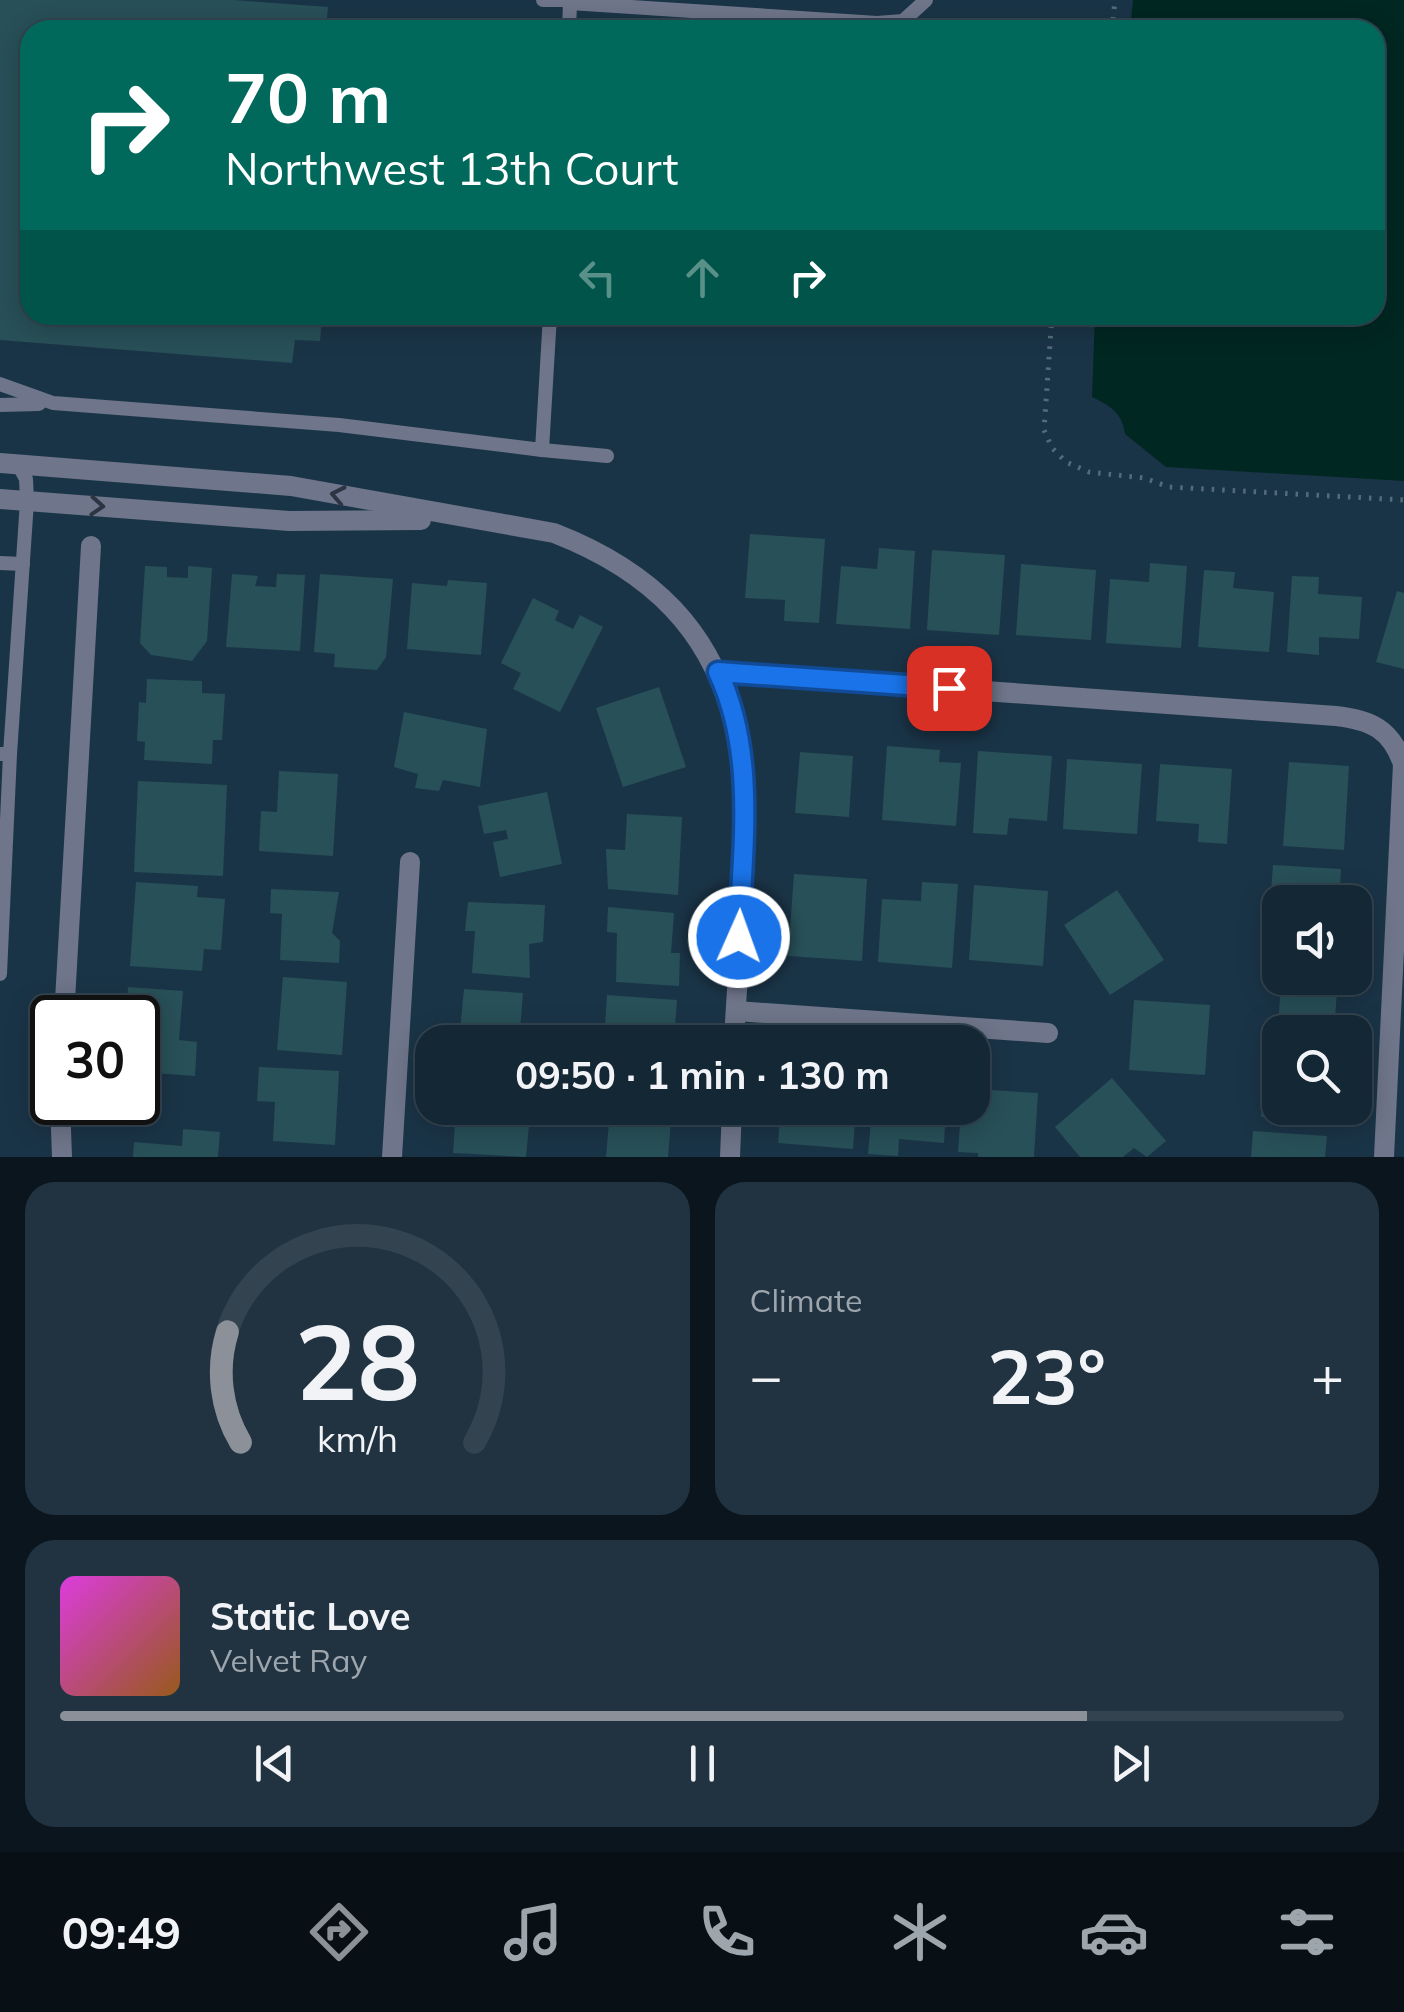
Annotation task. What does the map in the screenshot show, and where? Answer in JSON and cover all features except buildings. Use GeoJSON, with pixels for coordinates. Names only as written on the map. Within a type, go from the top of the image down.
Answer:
{"type":"FeatureCollection","features":[{"type":"Feature","properties":{"kind":"street"},"geometry":{"type":"LineString","coordinates":[[9,463],[291,486],[554,533],[592,548],[626,569],[696,636],[718,672],[740,742],[744,790],[735,1025]]}},
{"type":"Feature","properties":{"kind":"street"},"geometry":{"type":"LineString","coordinates":[[0,499],[289,521],[468,520]]}},
{"type":"Feature","properties":{"kind":"street"},"geometry":{"type":"LineString","coordinates":[[65,995],[91,546]]}},
{"type":"Feature","properties":{"kind":"street"},"geometry":{"type":"LineString","coordinates":[[718,672],[1336,716],[1363,719],[1385,730],[1403,764],[1384,1157]]}},
{"type":"Feature","properties":{"kind":"street"},"geometry":{"type":"LineString","coordinates":[[392,1157],[410,862]]}},
{"type":"Feature","properties":{"kind":"street"},"geometry":{"type":"LineString","coordinates":[[736,1011],[1048,1033]]}},
{"type":"Feature","properties":{"kind":"street"},"geometry":{"type":"LineString","coordinates":[[61,1125],[62,1157]]}},
{"type":"Feature","properties":{"kind":"street"},"geometry":{"type":"LineString","coordinates":[[730,1157],[731,1125]]}},
{"type":"Feature","properties":{"kind":"lane"},"geometry":{"type":"LineString","coordinates":[[543,0],[835,20]]}},
{"type":"Feature","properties":{"kind":"lane"},"geometry":{"type":"LineString","coordinates":[[904,20],[926,0]]}},
{"type":"Feature","properties":{"kind":"lane"},"geometry":{"type":"LineString","coordinates":[[542,450],[549,325]]}},
{"type":"Feature","properties":{"kind":"lane"},"geometry":{"type":"LineString","coordinates":[[0,384],[53,403]]}},
{"type":"Feature","properties":{"kind":"lane"},"geometry":{"type":"LineString","coordinates":[[0,405],[53,403],[339,425],[607,456]]}},
{"type":"Feature","properties":{"kind":"lane"},"geometry":{"type":"LineString","coordinates":[[0,974],[5,754],[28,501],[26,479],[9,463]]}},
{"type":"Feature","properties":{"kind":"lane"},"geometry":{"type":"LineString","coordinates":[[0,563],[23,564]]}},
{"type":"Feature","properties":{"kind":"path"},"geometry":{"type":"LineString","coordinates":[[1051,325],[1044,430],[1066,462],[1089,472],[1144,478],[1169,488],[1404,500]]}},
{"type":"Feature","properties":{"kind":"shaded area"},"geometry":{"type":"Polygon","coordinates":[[[1133,0],[1404,0],[1404,481],[1166,467],[1125,434],[1114,411],[1092,397],[1095,325],[1385,325],[1385,20],[1131,20],[1133,0]]]}},
{"type":"Feature","properties":{"kind":"route"},"geometry":{"type":"LineString","coordinates":[[739,937],[744,790],[740,742],[730,697],[718,672],[949,688]]}}]}
